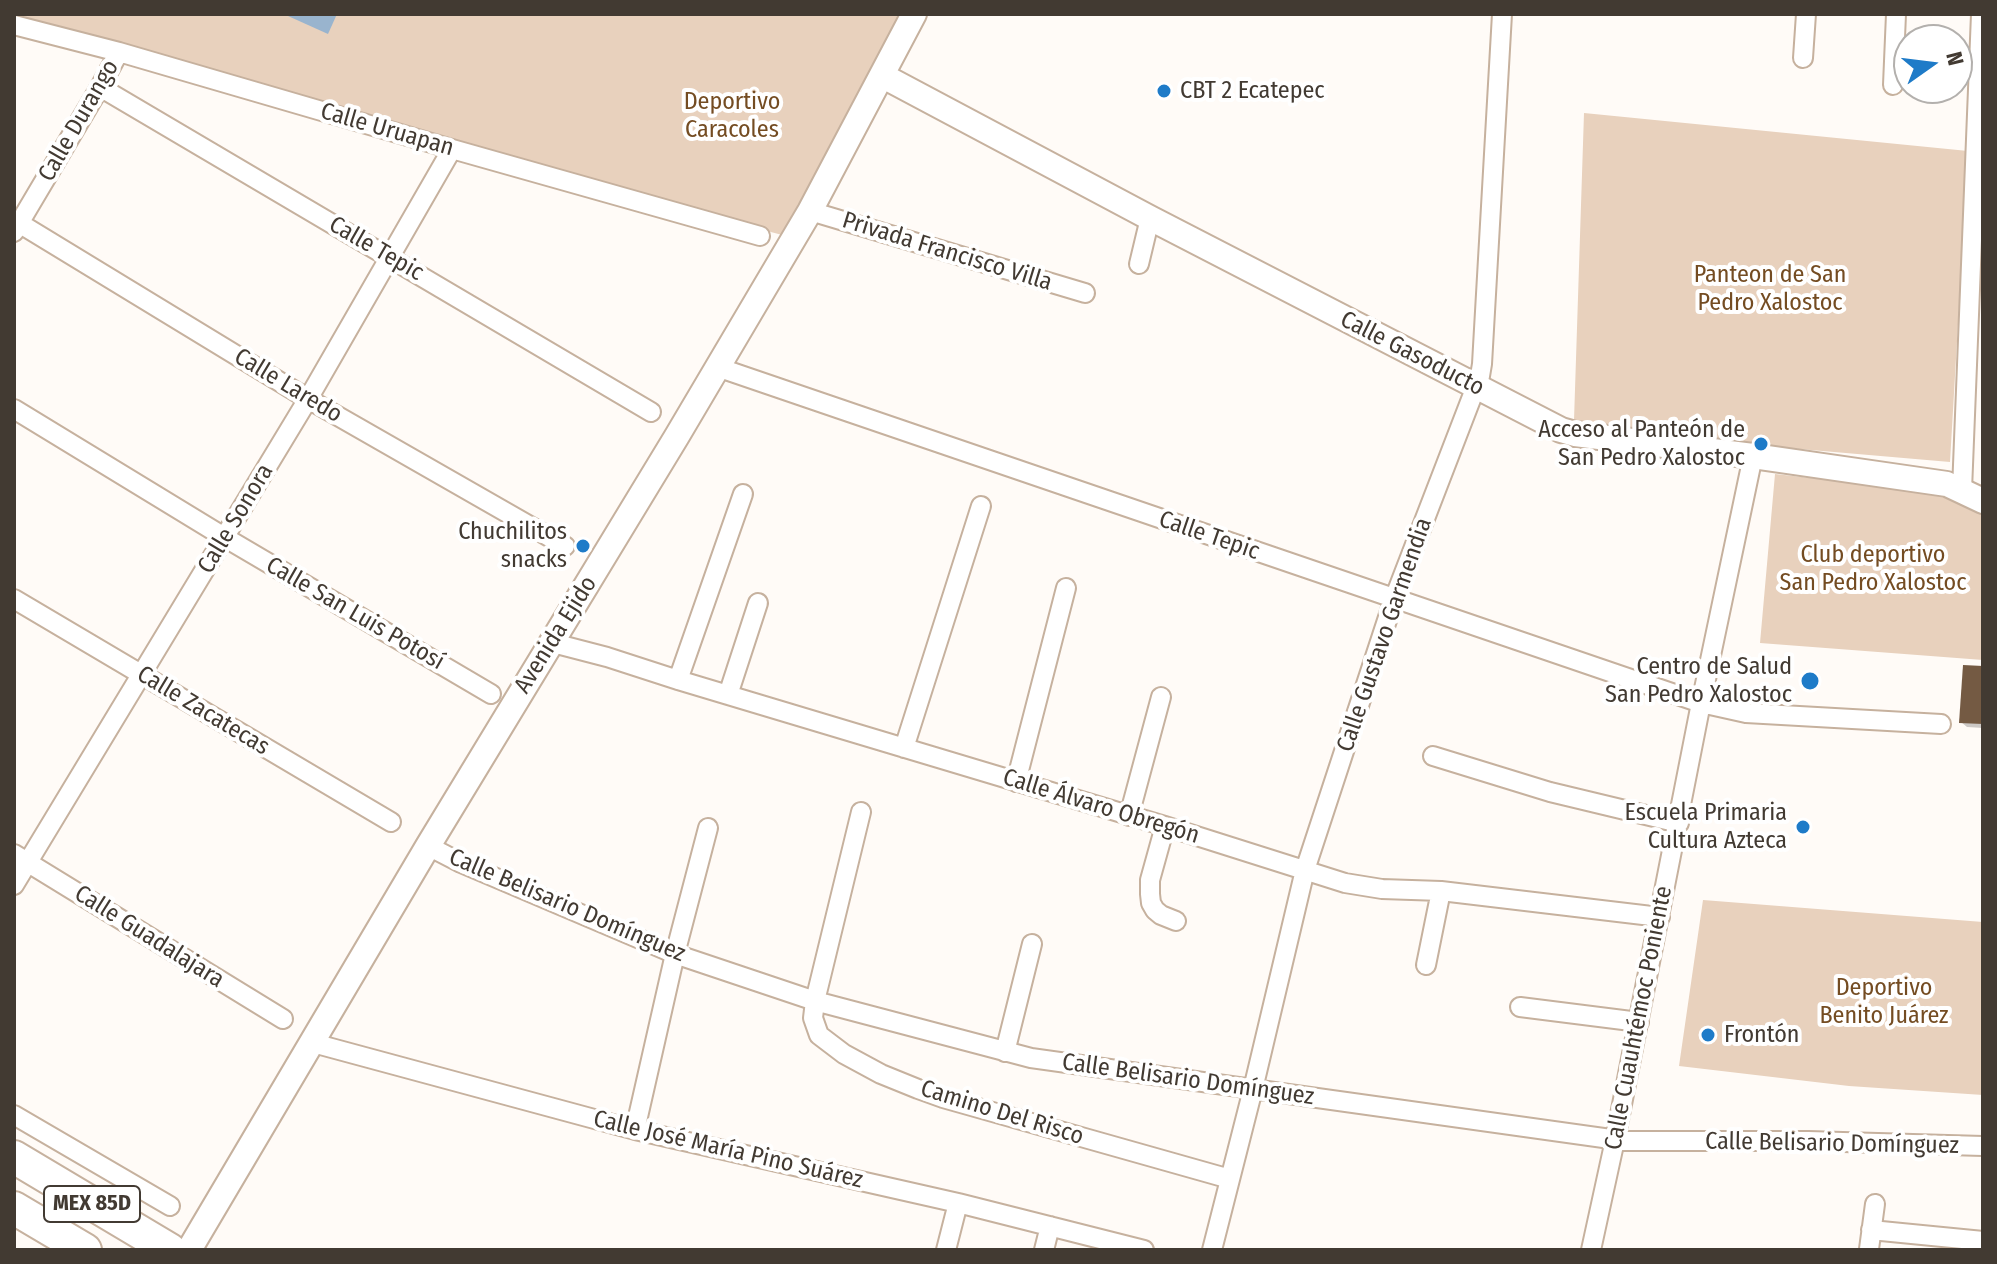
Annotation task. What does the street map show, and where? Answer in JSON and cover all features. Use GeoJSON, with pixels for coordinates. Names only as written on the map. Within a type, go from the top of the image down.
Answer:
{"type":"FeatureCollection","features":[{"type":"Feature","properties":{"kind":"highway","name":"MEX 85D"},"geometry":{"type":"LineString","coordinates":[[14,1157],[170,1250]]}},
{"type":"Feature","properties":{"kind":"highway","name":"MEX 85D"},"geometry":{"type":"LineString","coordinates":[[14,1208],[85,1250]]}},
{"type":"Feature","properties":{"kind":"main road","name":"Avenida Ejido"},"geometry":{"type":"LineString","coordinates":[[189,1250],[810,211],[914,14]]}},
{"type":"Feature","properties":{"kind":"main road","name":"Calle Gasoducto"},"geometry":{"type":"LineString","coordinates":[[883,76],[1561,430],[1947,484],[1973,496]]}},
{"type":"Feature","properties":{"kind":"street","name":"Calle Gustavo Garmendia"},"geometry":{"type":"LineString","coordinates":[[1212,1250],[1305,870],[1394,599],[1482,364],[1502,14]]}},
{"type":"Feature","properties":{"kind":"street"},"geometry":{"type":"LineString","coordinates":[[1803,58],[1806,14]]}},
{"type":"Feature","properties":{"kind":"street"},"geometry":{"type":"LineString","coordinates":[[1973,496],[1981,14]]}},
{"type":"Feature","properties":{"kind":"street","name":"Calle Uruapan"},"geometry":{"type":"LineString","coordinates":[[14,25],[119,52],[760,236]]}},
{"type":"Feature","properties":{"kind":"street","name":"Calle Durango"},"geometry":{"type":"LineString","coordinates":[[16,225],[119,52]]}},
{"type":"Feature","properties":{"kind":"street","name":"Calle Tepic"},"geometry":{"type":"LineString","coordinates":[[100,87],[651,412]]}},
{"type":"Feature","properties":{"kind":"street","name":"Calle Sonora"},"geometry":{"type":"LineString","coordinates":[[14,885],[21,858],[141,675],[308,399],[452,149]]}},
{"type":"Feature","properties":{"kind":"street","name":"Privada Francisco Villa"},"geometry":{"type":"LineString","coordinates":[[810,211],[1085,293]]}},
{"type":"Feature","properties":{"kind":"street"},"geometry":{"type":"LineString","coordinates":[[1139,264],[1150,218]]}},
{"type":"Feature","properties":{"kind":"street","name":"Calle Laredo"},"geometry":{"type":"LineString","coordinates":[[16,225],[308,399],[565,546]]}},
{"type":"Feature","properties":{"kind":"street","name":"Calle Tepic"},"geometry":{"type":"LineString","coordinates":[[717,367],[1701,703],[1746,713],[1941,724]]}},
{"type":"Feature","properties":{"kind":"street","name":"Calle San Luis Potosí"},"geometry":{"type":"LineString","coordinates":[[14,409],[491,694]]}},
{"type":"Feature","properties":{"kind":"street","name":"Calle Cuauhtémoc Poniente"},"geometry":{"type":"LineString","coordinates":[[1591,1250],[1753,456]]}},
{"type":"Feature","properties":{"kind":"street"},"geometry":{"type":"LineString","coordinates":[[678,680],[743,494]]}},
{"type":"Feature","properties":{"kind":"street"},"geometry":{"type":"LineString","coordinates":[[904,748],[981,506]]}},
{"type":"Feature","properties":{"kind":"street"},"geometry":{"type":"LineString","coordinates":[[1016,782],[1066,588]]}},
{"type":"Feature","properties":{"kind":"street","name":"Calle Zacatecas"},"geometry":{"type":"LineString","coordinates":[[14,599],[391,822]]}},
{"type":"Feature","properties":{"kind":"street"},"geometry":{"type":"LineString","coordinates":[[728,695],[758,603]]}},
{"type":"Feature","properties":{"kind":"street","name":"Calle Álvaro Obregón"},"geometry":{"type":"LineString","coordinates":[[553,643],[1345,883],[1660,917]]}},
{"type":"Feature","properties":{"kind":"street"},"geometry":{"type":"LineString","coordinates":[[1129,816],[1161,697]]}},
{"type":"Feature","properties":{"kind":"street"},"geometry":{"type":"LineString","coordinates":[[1433,756],[1550,792],[1679,823]]}},
{"type":"Feature","properties":{"kind":"street"},"geometry":{"type":"LineString","coordinates":[[815,1001],[861,812]]}},
{"type":"Feature","properties":{"kind":"street"},"geometry":{"type":"LineString","coordinates":[[1165,826],[1150,880],[1151,903],[1161,915],[1176,921]]}},
{"type":"Feature","properties":{"kind":"street"},"geometry":{"type":"LineString","coordinates":[[635,1130],[675,954],[708,828]]}},
{"type":"Feature","properties":{"kind":"street","name":"Calle Belisario Domínguez"},"geometry":{"type":"LineString","coordinates":[[428,846],[675,954],[815,1001],[1031,1058],[1615,1140],[1983,1146]]}},
{"type":"Feature","properties":{"kind":"street","name":"Calle Guadalajara"},"geometry":{"type":"LineString","coordinates":[[21,858],[283,1019]]}},
{"type":"Feature","properties":{"kind":"street"},"geometry":{"type":"LineString","coordinates":[[1426,965],[1441,891]]}},
{"type":"Feature","properties":{"kind":"street"},"geometry":{"type":"LineString","coordinates":[[1005,1052],[1032,944]]}},
{"type":"Feature","properties":{"kind":"street","name":"Camino Del Risco"},"geometry":{"type":"LineString","coordinates":[[815,1001],[813,1018],[819,1035],[844,1054],[881,1074],[943,1098],[1230,1179]]}},
{"type":"Feature","properties":{"kind":"street"},"geometry":{"type":"LineString","coordinates":[[1520,1007],[1639,1022]]}},
{"type":"Feature","properties":{"kind":"street","name":"Calle José María Pino Suárez"},"geometry":{"type":"LineString","coordinates":[[313,1043],[635,1130],[958,1203],[1116,1246],[1144,1250]]}},
{"type":"Feature","properties":{"kind":"street"},"geometry":{"type":"LineString","coordinates":[[14,1115],[170,1206]]}},
{"type":"Feature","properties":{"kind":"street"},"geometry":{"type":"LineString","coordinates":[[946,1250],[958,1203]]}},
{"type":"Feature","properties":{"kind":"street"},"geometry":{"type":"LineString","coordinates":[[1869,1249],[1875,1204]]}},
{"type":"Feature","properties":{"kind":"street"},"geometry":{"type":"LineString","coordinates":[[1044,1250],[1050,1226]]}},
{"type":"Feature","properties":{"kind":"street"},"geometry":{"type":"LineString","coordinates":[[1871,1230],[1983,1241]]}},
{"type":"Feature","properties":{"kind":"green space","name":"Deportivo Caracoles"},"geometry":{"type":"Polygon","coordinates":[[[14,14],[909,14],[786,236],[14,32],[14,14]]]}},
{"type":"Feature","properties":{"kind":"green space","name":"Panteon de San Pedro Xalostoc"},"geometry":{"type":"Polygon","coordinates":[[[1584,113],[1968,151],[1950,462],[1753,445],[1585,425],[1574,420],[1584,113]]]}},
{"type":"Feature","properties":{"kind":"green space","name":"Club deportivo San Pedro Xalostoc"},"geometry":{"type":"Polygon","coordinates":[[[1775,474],[1946,493],[1957,503],[1983,508],[1983,660],[1760,643],[1775,474]]]}},
{"type":"Feature","properties":{"kind":"green space","name":"Deportivo Benito Juárez"},"geometry":{"type":"Polygon","coordinates":[[[1703,900],[1983,922],[1983,1095],[1849,1086],[1679,1066],[1703,900]]]}},
{"type":"Feature","properties":{"kind":"water"},"geometry":{"type":"Polygon","coordinates":[[[289,14],[337,14],[328,34],[289,14]]]}},
{"type":"Feature","properties":{"kind":"building"},"geometry":{"type":"Polygon","coordinates":[[[1963,665],[1983,666],[1983,724],[1959,723],[1963,665]]]}},
{"type":"Feature","properties":{"kind":"place","name":"CBT 2 Ecatepec"},"geometry":{"type":"Point","coordinates":[1164,91]}},
{"type":"Feature","properties":{"kind":"place","name":"Acceso al Panteón de San Pedro Xalostoc"},"geometry":{"type":"Point","coordinates":[1761,444]}},
{"type":"Feature","properties":{"kind":"place","name":"Chuchilitos snacks"},"geometry":{"type":"Point","coordinates":[583,546]}},
{"type":"Feature","properties":{"kind":"place","name":"Centro de Salud San Pedro Xalostoc"},"geometry":{"type":"Point","coordinates":[1810,681]}},
{"type":"Feature","properties":{"kind":"place","name":"Escuela Primaria Cultura Azteca"},"geometry":{"type":"Point","coordinates":[1803,827]}},
{"type":"Feature","properties":{"kind":"place","name":"Frontón"},"geometry":{"type":"Point","coordinates":[1708,1035]}}]}
